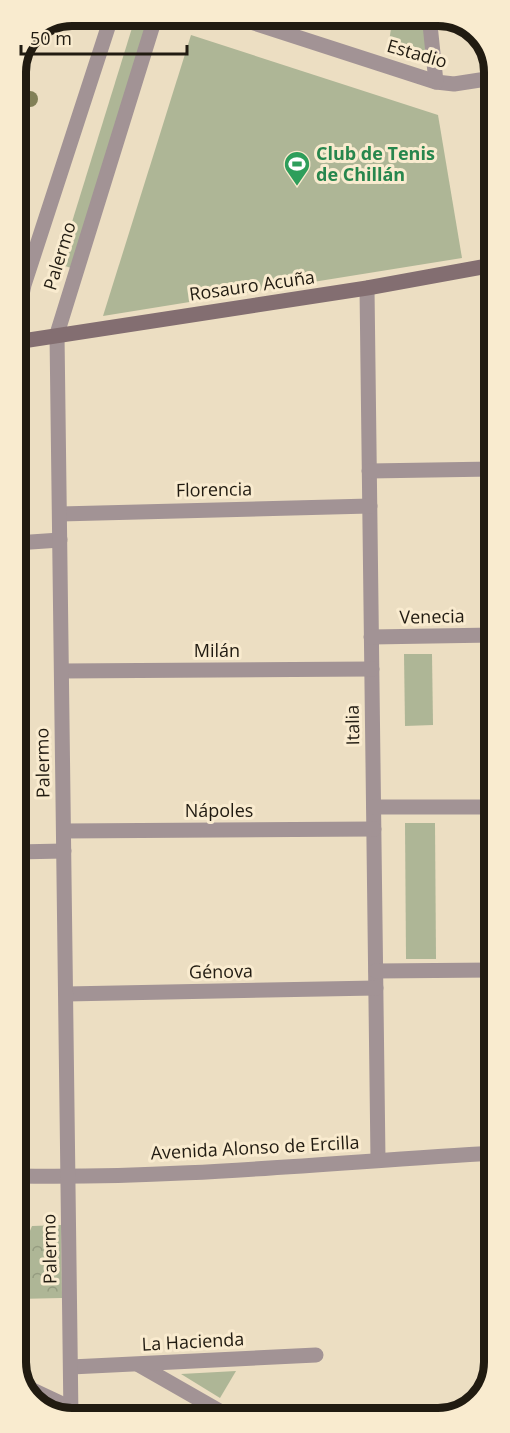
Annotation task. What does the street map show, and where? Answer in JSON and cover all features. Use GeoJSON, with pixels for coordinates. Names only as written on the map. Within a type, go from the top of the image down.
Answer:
{"type":"FeatureCollection","features":[{"type":"Feature","properties":{"kind":"main road","name":"Rosauro Acuña"},"geometry":{"type":"LineString","coordinates":[[26,340],[367,288],[484,267]]}},
{"type":"Feature","properties":{"kind":"street","name":"Palermo"},"geometry":{"type":"LineString","coordinates":[[26,279],[108,26]]}},
{"type":"Feature","properties":{"kind":"street","name":"Palermo"},"geometry":{"type":"LineString","coordinates":[[71,1407],[57,334],[153,26]]}},
{"type":"Feature","properties":{"kind":"street","name":"Estadio"},"geometry":{"type":"LineString","coordinates":[[263,26],[436,82],[454,84],[484,79]]}},
{"type":"Feature","properties":{"kind":"street"},"geometry":{"type":"LineString","coordinates":[[430,26],[436,82]]}},
{"type":"Feature","properties":{"kind":"street","name":"Italia"},"geometry":{"type":"LineString","coordinates":[[367,288],[378,1160]]}},
{"type":"Feature","properties":{"kind":"street"},"geometry":{"type":"LineString","coordinates":[[369,471],[484,470]]}},
{"type":"Feature","properties":{"kind":"street","name":"Florencia"},"geometry":{"type":"LineString","coordinates":[[60,514],[370,506]]}},
{"type":"Feature","properties":{"kind":"street"},"geometry":{"type":"LineString","coordinates":[[26,542],[60,540]]}},
{"type":"Feature","properties":{"kind":"street","name":"Venecia"},"geometry":{"type":"LineString","coordinates":[[371,637],[484,635]]}},
{"type":"Feature","properties":{"kind":"street","name":"Milán"},"geometry":{"type":"LineString","coordinates":[[62,671],[372,669]]}},
{"type":"Feature","properties":{"kind":"street"},"geometry":{"type":"LineString","coordinates":[[374,807],[484,807]]}},
{"type":"Feature","properties":{"kind":"street","name":"Nápoles"},"geometry":{"type":"LineString","coordinates":[[64,831],[374,829]]}},
{"type":"Feature","properties":{"kind":"street"},"geometry":{"type":"LineString","coordinates":[[26,852],[64,851]]}},
{"type":"Feature","properties":{"kind":"street"},"geometry":{"type":"LineString","coordinates":[[376,971],[484,970]]}},
{"type":"Feature","properties":{"kind":"street","name":"Génova"},"geometry":{"type":"LineString","coordinates":[[66,994],[376,988]]}},
{"type":"Feature","properties":{"kind":"street","name":"Avenida Alonso de Ercilla"},"geometry":{"type":"LineString","coordinates":[[26,1176],[69,1177],[484,1155]]}},
{"type":"Feature","properties":{"kind":"street","name":"La Hacienda"},"geometry":{"type":"LineString","coordinates":[[71,1367],[316,1355]]}},
{"type":"Feature","properties":{"kind":"street"},"geometry":{"type":"LineString","coordinates":[[139,1365],[213,1407]]}},
{"type":"Feature","properties":{"kind":"street"},"geometry":{"type":"LineString","coordinates":[[41,1396],[58,1405]]}},
{"type":"Feature","properties":{"kind":"green space"},"geometry":{"type":"Polygon","coordinates":[[[133,26],[153,26],[77,270],[59,264],[133,26]]]}},
{"type":"Feature","properties":{"kind":"green space"},"geometry":{"type":"Polygon","coordinates":[[[391,26],[426,26],[429,54],[389,42],[391,26]]]}},
{"type":"Feature","properties":{"kind":"green space","name":"Club de Tenis de Chillán"},"geometry":{"type":"Polygon","coordinates":[[[191,35],[438,115],[462,258],[103,316],[191,35]]]}},
{"type":"Feature","properties":{"kind":"green space"},"geometry":{"type":"Polygon","coordinates":[[[404,654],[432,654],[433,725],[405,726],[404,654]]]}},
{"type":"Feature","properties":{"kind":"green space"},"geometry":{"type":"Polygon","coordinates":[[[405,823],[435,823],[436,959],[406,959],[405,823]]]}},
{"type":"Feature","properties":{"kind":"green space"},"geometry":{"type":"Polygon","coordinates":[[[61,1225],[62,1298],[26,1299],[26,1240],[32,1226],[61,1225]]]}},
{"type":"Feature","properties":{"kind":"green space"},"geometry":{"type":"Polygon","coordinates":[[[236,1371],[220,1398],[181,1374],[236,1371]]]}},
{"type":"Feature","properties":{"kind":"place","name":"Club de Tenis de Chillán"},"geometry":{"type":"Point","coordinates":[297,187]}}]}
